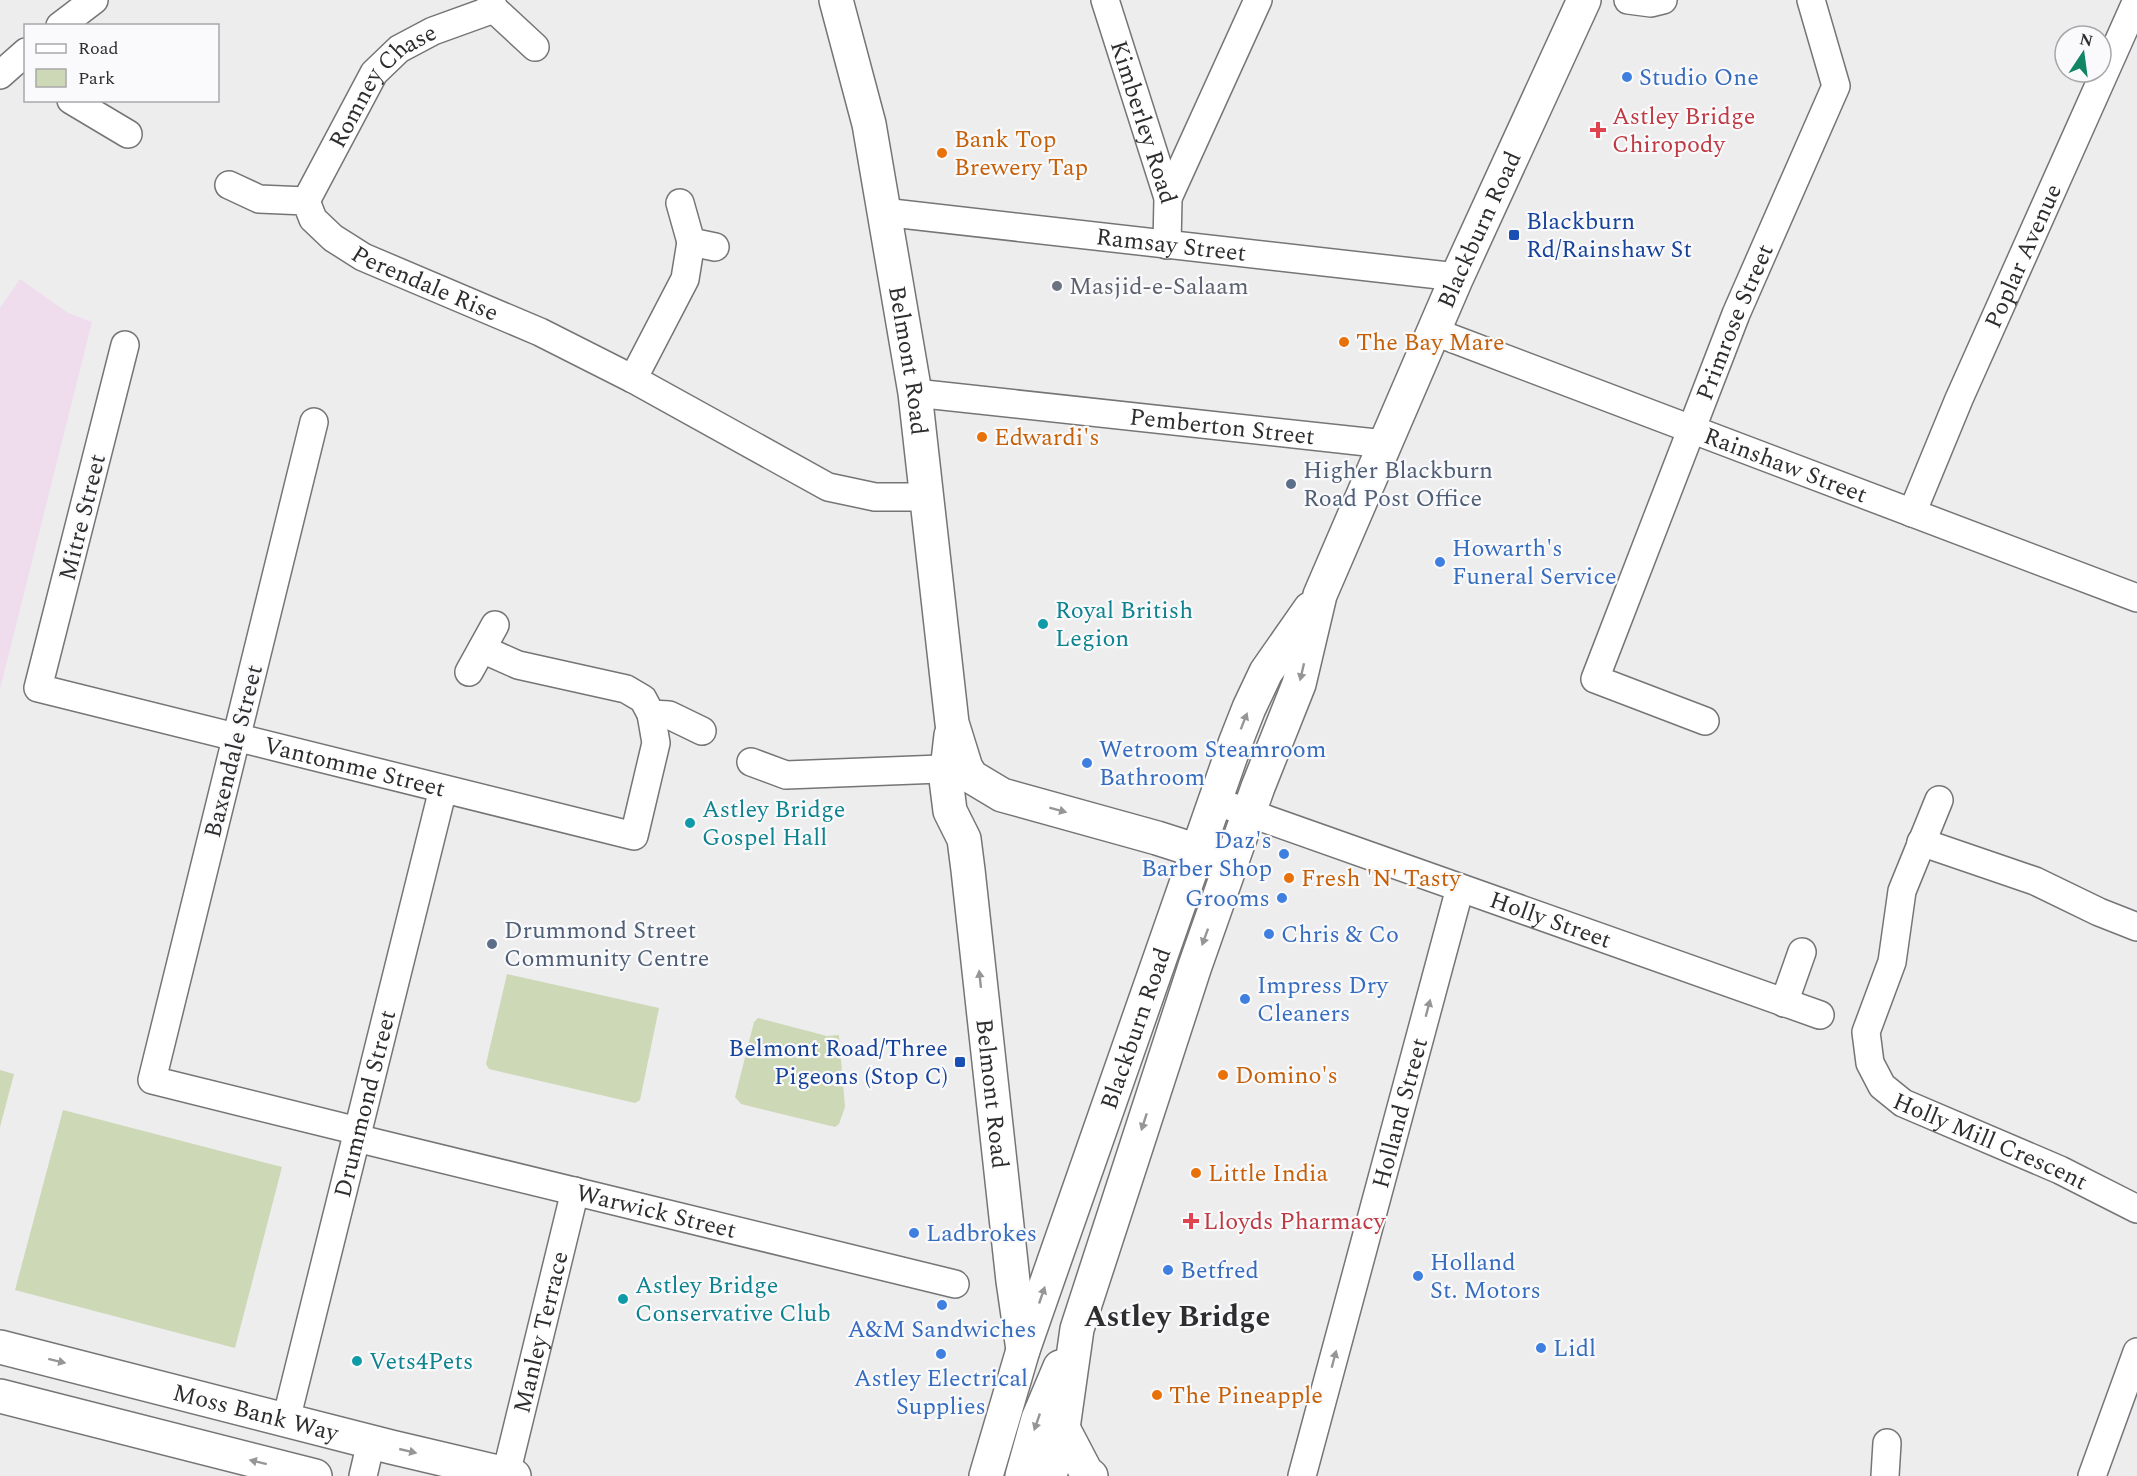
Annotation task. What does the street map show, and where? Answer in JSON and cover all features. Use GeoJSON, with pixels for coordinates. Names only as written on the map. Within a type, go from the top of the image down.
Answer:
{"type":"FeatureCollection","features":[{"type":"Feature","properties":{"kind":"main road","name":"Belmont Road"},"geometry":{"type":"LineString","coordinates":[[836,0],[869,124],[915,393],[956,768],[946,779],[950,811],[964,839],[1013,1281],[1023,1350]]}},
{"type":"Feature","properties":{"kind":"main road","name":"Blackburn Road"},"geometry":{"type":"LineString","coordinates":[[1050,1476],[1063,1428],[1077,1329],[1195,966],[1299,684],[1320,595],[1457,277],[1584,0]]}},
{"type":"Feature","properties":{"kind":"main road","name":"Blackburn Road"},"geometry":{"type":"LineString","coordinates":[[986,1476],[1023,1350],[1249,708],[1266,672],[1320,595]]}},
{"type":"Feature","properties":{"kind":"main road"},"geometry":{"type":"LineString","coordinates":[[956,768],[1002,795],[1157,838],[1232,862]]}},
{"type":"Feature","properties":{"kind":"main road"},"geometry":{"type":"LineString","coordinates":[[964,839],[977,810],[1002,795]]}},
{"type":"Feature","properties":{"kind":"main road"},"geometry":{"type":"LineString","coordinates":[[1022,1476],[1038,1419],[1077,1329]]}},
{"type":"Feature","properties":{"kind":"main road","name":"Moss Bank Way"},"geometry":{"type":"LineString","coordinates":[[0,1347],[370,1442],[510,1475]]}},
{"type":"Feature","properties":{"kind":"main road","name":"Moss Bank Way"},"geometry":{"type":"LineString","coordinates":[[0,1396],[315,1476]]}},
{"type":"Feature","properties":{"kind":"main road"},"geometry":{"type":"LineString","coordinates":[[1063,1428],[1086,1472],[1091,1476]]}},
{"type":"Feature","properties":{"kind":"street"},"geometry":{"type":"LineString","coordinates":[[63,24],[94,0]]}},
{"type":"Feature","properties":{"kind":"street","name":"Kimberley Road"},"geometry":{"type":"LineString","coordinates":[[1105,0],[1168,198],[1167,245]]}},
{"type":"Feature","properties":{"kind":"street"},"geometry":{"type":"LineString","coordinates":[[1168,198],[1258,0]]}},
{"type":"Feature","properties":{"kind":"street"},"geometry":{"type":"LineString","coordinates":[[1628,0],[1651,3],[1663,0]]}},
{"type":"Feature","properties":{"kind":"street","name":"Primrose Street"},"geometry":{"type":"LineString","coordinates":[[1705,721],[1595,679],[1736,314],[1836,86],[1810,0]]}},
{"type":"Feature","properties":{"kind":"street","name":"Poplar Avenue"},"geometry":{"type":"LineString","coordinates":[[1912,513],[1959,399],[2137,0]]}},
{"type":"Feature","properties":{"kind":"street","name":"Romney Chase"},"geometry":{"type":"LineString","coordinates":[[306,201],[374,73],[399,49],[433,31],[493,5],[535,47]]}},
{"type":"Feature","properties":{"kind":"street"},"geometry":{"type":"LineString","coordinates":[[0,75],[24,55]]}},
{"type":"Feature","properties":{"kind":"street"},"geometry":{"type":"LineString","coordinates":[[74,102],[128,134]]}},
{"type":"Feature","properties":{"kind":"street"},"geometry":{"type":"LineString","coordinates":[[229,185],[259,199],[306,201]]}},
{"type":"Feature","properties":{"kind":"street","name":"Perendale Rise"},"geometry":{"type":"LineString","coordinates":[[306,201],[313,219],[333,238],[363,257],[540,332],[633,380],[828,487],[875,497],[928,497]]}},
{"type":"Feature","properties":{"kind":"street"},"geometry":{"type":"LineString","coordinates":[[633,380],[703,245],[680,203]]}},
{"type":"Feature","properties":{"kind":"street","name":"Ramsay Street"},"geometry":{"type":"LineString","coordinates":[[883,212],[1457,277]]}},
{"type":"Feature","properties":{"kind":"street","name":"Rainshaw Street"},"geometry":{"type":"LineString","coordinates":[[1434,332],[2136,596]]}},
{"type":"Feature","properties":{"kind":"street","name":"Mitre Street"},"geometry":{"type":"LineString","coordinates":[[38,688],[125,345]]}},
{"type":"Feature","properties":{"kind":"street","name":"Pemberton Street"},"geometry":{"type":"LineString","coordinates":[[915,393],[1385,444]]}},
{"type":"Feature","properties":{"kind":"street","name":"Baxendale Street"},"geometry":{"type":"LineString","coordinates":[[152,1080],[314,422]]}},
{"type":"Feature","properties":{"kind":"street"},"geometry":{"type":"LineString","coordinates":[[495,625],[475,660],[499,658],[518,665],[626,689],[643,699],[651,714],[669,715],[702,731]]}},
{"type":"Feature","properties":{"kind":"street","name":"Vantomme Street"},"geometry":{"type":"LineString","coordinates":[[38,688],[634,836],[656,743],[651,714]]}},
{"type":"Feature","properties":{"kind":"street"},"geometry":{"type":"LineString","coordinates":[[751,762],[786,775],[956,768]]}},
{"type":"Feature","properties":{"kind":"street","name":"Drummond Street"},"geometry":{"type":"LineString","coordinates":[[286,1420],[443,789]]}},
{"type":"Feature","properties":{"kind":"street","name":"Holly Mill Crescent"},"geometry":{"type":"LineString","coordinates":[[1939,800],[1902,891],[1892,962],[1866,1032],[1870,1063],[1882,1086],[1903,1103],[2060,1170],[2137,1209]]}},
{"type":"Feature","properties":{"kind":"street","name":"Holly Street"},"geometry":{"type":"LineString","coordinates":[[1215,801],[1820,1015]]}},
{"type":"Feature","properties":{"kind":"street"},"geometry":{"type":"LineString","coordinates":[[1922,842],[2035,881],[2099,912],[2137,927]]}},
{"type":"Feature","properties":{"kind":"street","name":"Holland Street"},"geometry":{"type":"LineString","coordinates":[[1302,1476],[1460,888]]}},
{"type":"Feature","properties":{"kind":"street"},"geometry":{"type":"LineString","coordinates":[[1784,1003],[1802,952]]}},
{"type":"Feature","properties":{"kind":"street","name":"Warwick Street"},"geometry":{"type":"LineString","coordinates":[[152,1080],[575,1191],[955,1284]]}},
{"type":"Feature","properties":{"kind":"street","name":"Manley Terrace"},"geometry":{"type":"LineString","coordinates":[[510,1475],[575,1191]]}},
{"type":"Feature","properties":{"kind":"street"},"geometry":{"type":"LineString","coordinates":[[2092,1476],[2137,1352]]}},
{"type":"Feature","properties":{"kind":"street"},"geometry":{"type":"LineString","coordinates":[[363,1476],[370,1442]]}},
{"type":"Feature","properties":{"kind":"street"},"geometry":{"type":"LineString","coordinates":[[1887,1443],[1889,1475]]}},
{"type":"Feature","properties":{"kind":"shaded area"},"geometry":{"type":"Polygon","coordinates":[[[20,279],[68,313],[92,322],[0,689],[0,308],[20,279]]]}},
{"type":"Feature","properties":{"kind":"green space"},"geometry":{"type":"Polygon","coordinates":[[[507,974],[659,1008],[640,1100],[635,1103],[489,1069],[486,1064],[507,974]]]}},
{"type":"Feature","properties":{"kind":"green space"},"geometry":{"type":"Polygon","coordinates":[[[758,1018],[827,1036],[839,1035],[845,1107],[839,1124],[835,1127],[741,1104],[735,1097],[754,1022],[758,1018]]]}},
{"type":"Feature","properties":{"kind":"green space"},"geometry":{"type":"Polygon","coordinates":[[[0,1070],[14,1074],[0,1127],[0,1070]]]}},
{"type":"Feature","properties":{"kind":"green space"},"geometry":{"type":"Polygon","coordinates":[[[63,1110],[282,1167],[235,1348],[15,1290],[63,1110]]]}},
{"type":"Feature","properties":{"kind":"place","name":"Studio One"},"geometry":{"type":"Point","coordinates":[1627,77]}},
{"type":"Feature","properties":{"kind":"place","name":"Astley Bridge Chiropody"},"geometry":{"type":"Point","coordinates":[1598,130]}},
{"type":"Feature","properties":{"kind":"place","name":"Bank Top Brewery Tap"},"geometry":{"type":"Point","coordinates":[942,153]}},
{"type":"Feature","properties":{"kind":"place","name":"Blackburn Rd/Rainshaw St"},"geometry":{"type":"Point","coordinates":[1514,235]}},
{"type":"Feature","properties":{"kind":"place","name":"Masjid-e-Salaam"},"geometry":{"type":"Point","coordinates":[1057,286]}},
{"type":"Feature","properties":{"kind":"place","name":"The Bay Mare"},"geometry":{"type":"Point","coordinates":[1344,342]}},
{"type":"Feature","properties":{"kind":"place","name":"Edwardi's"},"geometry":{"type":"Point","coordinates":[982,437]}},
{"type":"Feature","properties":{"kind":"place","name":"Higher Blackburn Road Post Office"},"geometry":{"type":"Point","coordinates":[1291,484]}},
{"type":"Feature","properties":{"kind":"place","name":"Howarth's Funeral Service"},"geometry":{"type":"Point","coordinates":[1440,562]}},
{"type":"Feature","properties":{"kind":"place","name":"Royal British Legion"},"geometry":{"type":"Point","coordinates":[1043,624]}},
{"type":"Feature","properties":{"kind":"place","name":"Wetroom Steamroom Bathroom"},"geometry":{"type":"Point","coordinates":[1087,763]}},
{"type":"Feature","properties":{"kind":"place","name":"Astley Bridge Gospel Hall"},"geometry":{"type":"Point","coordinates":[690,823]}},
{"type":"Feature","properties":{"kind":"place","name":"Daz's Barber Shop"},"geometry":{"type":"Point","coordinates":[1284,854]}},
{"type":"Feature","properties":{"kind":"place","name":"Fresh 'N' Tasty"},"geometry":{"type":"Point","coordinates":[1289,878]}},
{"type":"Feature","properties":{"kind":"place","name":"Grooms"},"geometry":{"type":"Point","coordinates":[1282,898]}},
{"type":"Feature","properties":{"kind":"place","name":"Chris & Co"},"geometry":{"type":"Point","coordinates":[1269,934]}},
{"type":"Feature","properties":{"kind":"place","name":"Drummond Street Community Centre"},"geometry":{"type":"Point","coordinates":[492,944]}},
{"type":"Feature","properties":{"kind":"place","name":"Impress Dry Cleaners"},"geometry":{"type":"Point","coordinates":[1245,999]}},
{"type":"Feature","properties":{"kind":"place","name":"Belmont Road/Three Pigeons (Stop C)"},"geometry":{"type":"Point","coordinates":[960,1062]}},
{"type":"Feature","properties":{"kind":"place","name":"Domino's"},"geometry":{"type":"Point","coordinates":[1223,1075]}},
{"type":"Feature","properties":{"kind":"place","name":"Little India"},"geometry":{"type":"Point","coordinates":[1196,1173]}},
{"type":"Feature","properties":{"kind":"place","name":"Lloyds Pharmacy"},"geometry":{"type":"Point","coordinates":[1191,1221]}},
{"type":"Feature","properties":{"kind":"place","name":"Ladbrokes"},"geometry":{"type":"Point","coordinates":[914,1233]}},
{"type":"Feature","properties":{"kind":"place","name":"Betfred"},"geometry":{"type":"Point","coordinates":[1168,1270]}},
{"type":"Feature","properties":{"kind":"place","name":"Holland St. Motors"},"geometry":{"type":"Point","coordinates":[1418,1276]}},
{"type":"Feature","properties":{"kind":"place","name":"Astley Bridge Conservative Club"},"geometry":{"type":"Point","coordinates":[623,1299]}},
{"type":"Feature","properties":{"kind":"place","name":"A&M Sandwiches"},"geometry":{"type":"Point","coordinates":[942,1305]}},
{"type":"Feature","properties":{"kind":"place","name":"Lidl"},"geometry":{"type":"Point","coordinates":[1541,1348]}},
{"type":"Feature","properties":{"kind":"place","name":"Astley Electrical Supplies"},"geometry":{"type":"Point","coordinates":[941,1354]}},
{"type":"Feature","properties":{"kind":"place","name":"Vets4Pets"},"geometry":{"type":"Point","coordinates":[357,1361]}},
{"type":"Feature","properties":{"kind":"place","name":"The Pineapple"},"geometry":{"type":"Point","coordinates":[1157,1395]}},
{"type":"Feature","properties":{"kind":"district","name":"Astley Bridge"},"geometry":{"type":"Point","coordinates":[1177,1316]}}]}
